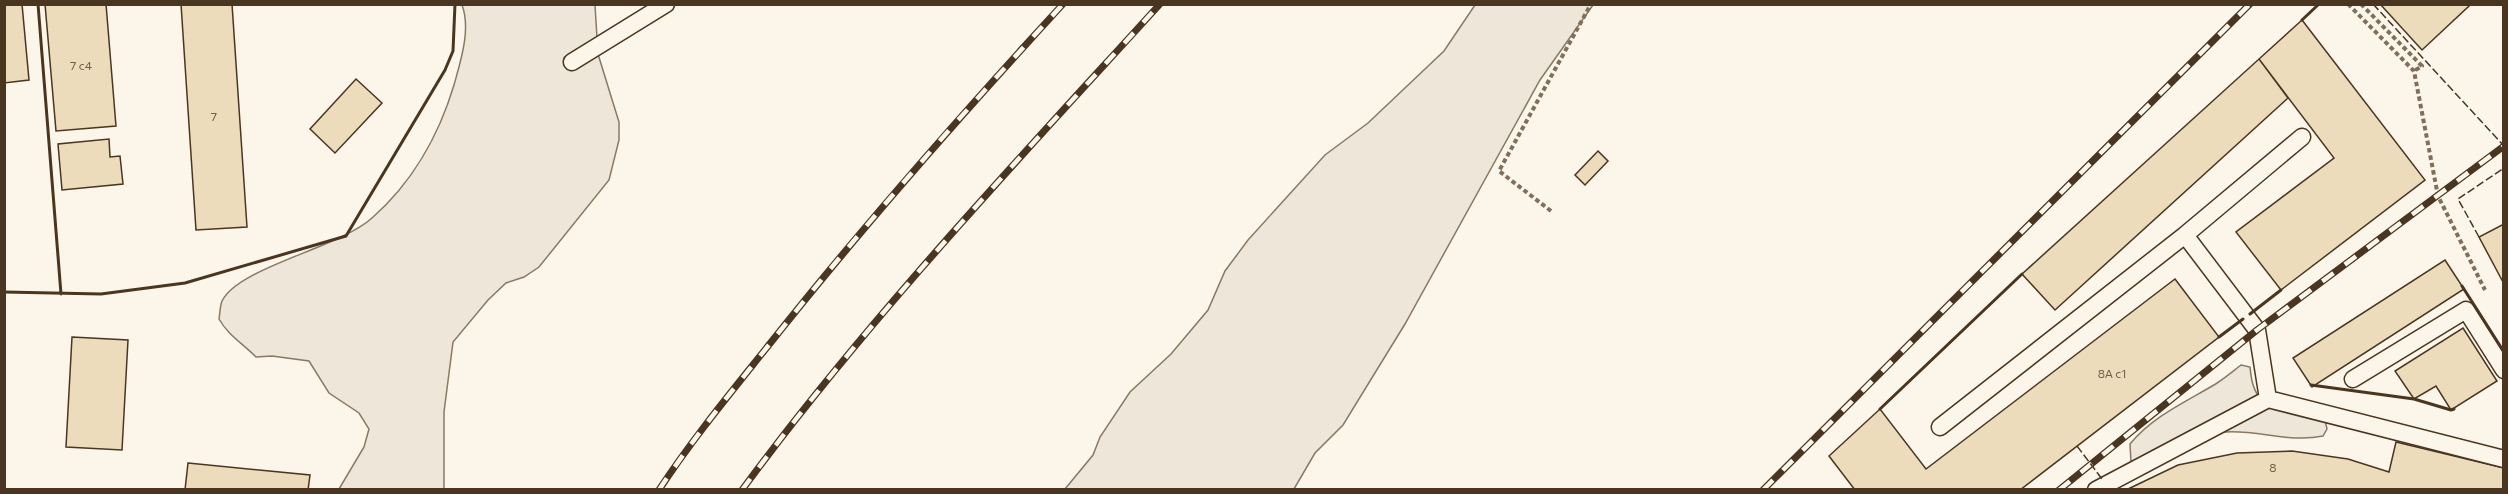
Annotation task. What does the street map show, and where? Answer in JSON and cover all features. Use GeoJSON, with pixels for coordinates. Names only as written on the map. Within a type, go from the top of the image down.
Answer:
{"type":"FeatureCollection","features":[{"type":"Feature","properties":{"kind":"lane"},"geometry":{"type":"LineString","coordinates":[[572,62],[666,4]]}},
{"type":"Feature","properties":{"kind":"lane"},"geometry":{"type":"LineString","coordinates":[[1940,427],[2185,235],[2302,137]]}},
{"type":"Feature","properties":{"kind":"lane"},"geometry":{"type":"LineString","coordinates":[[2185,235],[2257,330],[2268,399]]}},
{"type":"Feature","properties":{"kind":"lane"},"geometry":{"type":"LineString","coordinates":[[2353,379],[2466,310],[2504,370]]}},
{"type":"Feature","properties":{"kind":"lane"},"geometry":{"type":"LineString","coordinates":[[2096,489],[2268,399],[2504,459]]}},
{"type":"Feature","properties":{"kind":"path"},"geometry":{"type":"LineString","coordinates":[[1551,211],[1499,171],[1591,4]]}},
{"type":"Feature","properties":{"kind":"path"},"geometry":{"type":"LineString","coordinates":[[2348,4],[2414,71],[2438,196],[2488,296]]}},
{"type":"Feature","properties":{"kind":"path"},"geometry":{"type":"LineString","coordinates":[[2361,4],[2422,66],[2414,71]]}},
{"type":"Feature","properties":{"kind":"shaded area"},"geometry":{"type":"Polygon","coordinates":[[[462,5],[595,5],[598,54],[619,122],[619,140],[609,180],[539,267],[524,277],[506,283],[488,300],[453,342],[444,412],[444,489],[339,489],[364,447],[369,429],[359,413],[329,393],[309,361],[272,356],[256,357],[231,334],[219,319],[221,303],[232,289],[248,278],[357,229],[372,218],[400,189],[412,174],[432,140],[448,104],[464,45],[466,24],[462,5]]]}},
{"type":"Feature","properties":{"kind":"shaded area"},"geometry":{"type":"Polygon","coordinates":[[[1475,5],[1593,5],[1540,80],[1405,324],[1343,425],[1315,453],[1294,489],[1065,489],[1093,455],[1100,437],[1130,392],[1171,354],[1208,310],[1225,271],[1248,240],[1325,155],[1368,123],[1444,51],[1475,5]]]}},
{"type":"Feature","properties":{"kind":"shaded area"},"geometry":{"type":"Polygon","coordinates":[[[2241,365],[2250,367],[2254,389],[2270,405],[2308,418],[2325,420],[2327,429],[2323,436],[2299,438],[2226,432],[2192,440],[2131,462],[2130,444],[2148,426],[2218,383],[2241,365]]]}},
{"type":"Feature","properties":{"kind":"building"},"geometry":{"type":"Polygon","coordinates":[[[4,4],[22,4],[29,80],[4,83],[4,4]]]}},
{"type":"Feature","properties":{"kind":"building"},"geometry":{"type":"Polygon","coordinates":[[[45,4],[106,4],[116,126],[56,131],[45,4]]]}},
{"type":"Feature","properties":{"kind":"building"},"geometry":{"type":"Polygon","coordinates":[[[181,4],[232,4],[247,227],[196,230],[181,4]]]}},
{"type":"Feature","properties":{"kind":"building"},"geometry":{"type":"Polygon","coordinates":[[[2380,4],[2468,4],[2469,6],[2422,50],[2380,4]]]}},
{"type":"Feature","properties":{"kind":"building"},"geometry":{"type":"Polygon","coordinates":[[[2302,20],[2425,180],[2281,290],[2236,232],[2334,158],[2259,59],[2302,20]]]}},
{"type":"Feature","properties":{"kind":"building"},"geometry":{"type":"Polygon","coordinates":[[[2259,59],[2288,98],[2055,310],[2022,274],[2259,59]]]}},
{"type":"Feature","properties":{"kind":"building"},"geometry":{"type":"Polygon","coordinates":[[[356,79],[382,103],[335,153],[310,129],[356,79]]]}},
{"type":"Feature","properties":{"kind":"building"},"geometry":{"type":"Polygon","coordinates":[[[109,139],[110,157],[120,156],[123,184],[62,190],[58,144],[109,139]]]}},
{"type":"Feature","properties":{"kind":"building"},"geometry":{"type":"Polygon","coordinates":[[[1598,151],[1608,161],[1585,185],[1575,175],[1598,151]]]}},
{"type":"Feature","properties":{"kind":"building"},"geometry":{"type":"Polygon","coordinates":[[[2504,224],[2504,284],[2479,237],[2504,224]]]}},
{"type":"Feature","properties":{"kind":"building"},"geometry":{"type":"Polygon","coordinates":[[[2445,260],[2464,289],[2312,387],[2293,358],[2445,260]]]}},
{"type":"Feature","properties":{"kind":"building"},"geometry":{"type":"Polygon","coordinates":[[[2175,279],[2219,337],[2020,490],[1855,490],[1829,456],[1880,409],[1926,469],[2175,279]]]}},
{"type":"Feature","properties":{"kind":"building"},"geometry":{"type":"Polygon","coordinates":[[[2463,328],[2497,381],[2451,410],[2436,386],[2414,399],[2395,371],[2463,328]]]}},
{"type":"Feature","properties":{"kind":"building"},"geometry":{"type":"Polygon","coordinates":[[[72,337],[128,340],[122,450],[66,447],[72,337]]]}},
{"type":"Feature","properties":{"kind":"building"},"geometry":{"type":"Polygon","coordinates":[[[2396,442],[2504,468],[2504,490],[2126,490],[2178,465],[2237,453],[2292,451],[2348,459],[2389,472],[2396,442]]]}},
{"type":"Feature","properties":{"kind":"building"},"geometry":{"type":"Polygon","coordinates":[[[188,463],[310,475],[308,490],[185,490],[188,463]]]}},
{"type":"Feature","properties":{"kind":"railway"},"geometry":{"type":"LineString","coordinates":[[659,490],[714,414],[842,255],[951,128],[1063,4]]}},
{"type":"Feature","properties":{"kind":"railway"},"geometry":{"type":"LineString","coordinates":[[742,490],[840,364],[892,303],[998,182],[1160,4]]}},
{"type":"Feature","properties":{"kind":"railway"},"geometry":{"type":"LineString","coordinates":[[1763,490],[2250,4]]}},
{"type":"Feature","properties":{"kind":"railway"},"geometry":{"type":"LineString","coordinates":[[2059,490],[2257,330],[2504,146]]}},
{"type":"Feature","properties":{"kind":"fence"},"geometry":{"type":"LineString","coordinates":[[2373,4],[2504,146]]}},
{"type":"Feature","properties":{"kind":"fence"},"geometry":{"type":"LineString","coordinates":[[2479,237],[2458,199],[2504,168]]}},
{"type":"Feature","properties":{"kind":"fence"},"geometry":{"type":"LineString","coordinates":[[2077,446],[2102,479]]}},
{"type":"Feature","properties":{"kind":"wall"},"geometry":{"type":"LineString","coordinates":[[38,4],[61,294]]}},
{"type":"Feature","properties":{"kind":"wall"},"geometry":{"type":"LineString","coordinates":[[4,292],[101,294],[185,283],[346,236],[445,70],[453,51],[455,4]]}},
{"type":"Feature","properties":{"kind":"wall"},"geometry":{"type":"LineString","coordinates":[[2302,20],[2319,4]]}},
{"type":"Feature","properties":{"kind":"wall"},"geometry":{"type":"LineString","coordinates":[[1880,409],[2022,274]]}},
{"type":"Feature","properties":{"kind":"wall"},"geometry":{"type":"LineString","coordinates":[[2462,286],[2504,352]]}},
{"type":"Feature","properties":{"kind":"wall"},"geometry":{"type":"LineString","coordinates":[[2250,314],[2281,290]]}},
{"type":"Feature","properties":{"kind":"wall"},"geometry":{"type":"LineString","coordinates":[[2219,337],[2243,319]]}},
{"type":"Feature","properties":{"kind":"wall"},"geometry":{"type":"LineString","coordinates":[[2311,385],[2414,399],[2454,409]]}}]}
